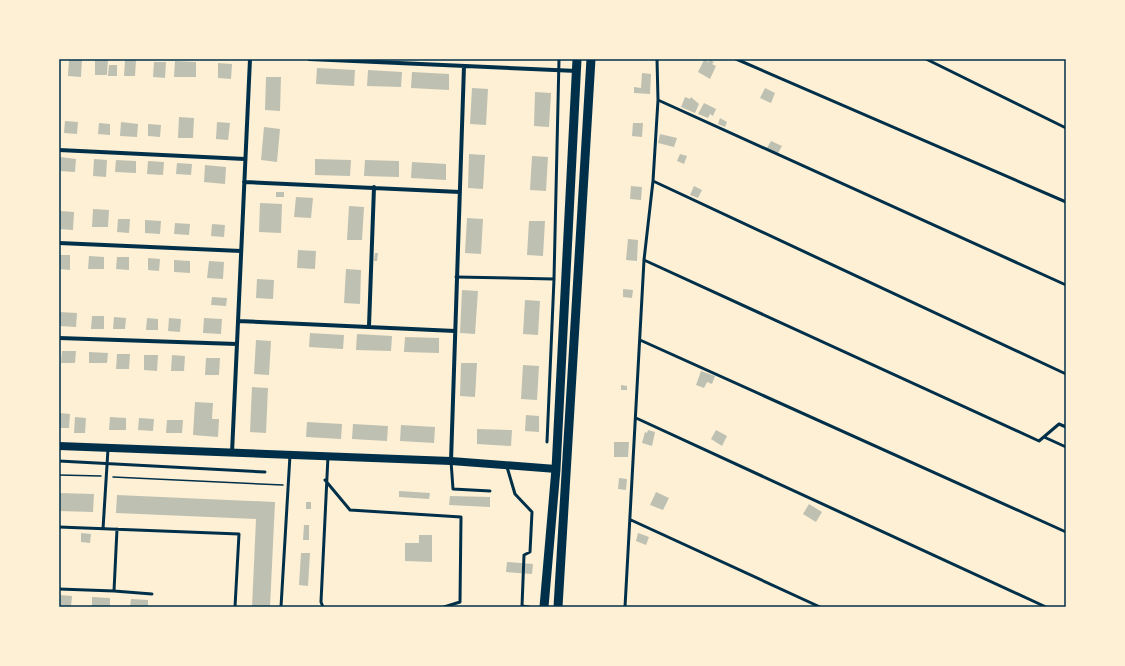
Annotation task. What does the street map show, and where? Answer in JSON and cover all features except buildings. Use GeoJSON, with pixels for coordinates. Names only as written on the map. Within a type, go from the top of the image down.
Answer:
{"type":"FeatureCollection","features":[{"type":"Feature","properties":{"kind":"main road"},"geometry":{"type":"LineString","coordinates":[[544,607],[556,469],[577,59]]}},
{"type":"Feature","properties":{"kind":"main road"},"geometry":{"type":"LineString","coordinates":[[558,607],[591,59]]}},
{"type":"Feature","properties":{"kind":"main road"},"geometry":{"type":"LineString","coordinates":[[59,446],[451,461],[567,469]]}},
{"type":"Feature","properties":{"kind":"street"},"geometry":{"type":"LineString","coordinates":[[232,453],[250,59]]}},
{"type":"Feature","properties":{"kind":"street"},"geometry":{"type":"LineString","coordinates":[[310,59],[577,71]]}},
{"type":"Feature","properties":{"kind":"street"},"geometry":{"type":"LineString","coordinates":[[451,461],[454,331],[464,66]]}},
{"type":"Feature","properties":{"kind":"street"},"geometry":{"type":"LineString","coordinates":[[59,150],[245,159]]}},
{"type":"Feature","properties":{"kind":"street"},"geometry":{"type":"LineString","coordinates":[[244,182],[460,192]]}},
{"type":"Feature","properties":{"kind":"street"},"geometry":{"type":"LineString","coordinates":[[369,326],[374,187]]}},
{"type":"Feature","properties":{"kind":"street"},"geometry":{"type":"LineString","coordinates":[[59,243],[241,251]]}},
{"type":"Feature","properties":{"kind":"street"},"geometry":{"type":"LineString","coordinates":[[238,321],[454,331]]}},
{"type":"Feature","properties":{"kind":"street"},"geometry":{"type":"LineString","coordinates":[[59,338],[237,344]]}},
{"type":"Feature","properties":{"kind":"lane"},"geometry":{"type":"LineString","coordinates":[[547,442],[554,279],[559,59]]}},
{"type":"Feature","properties":{"kind":"lane"},"geometry":{"type":"LineString","coordinates":[[625,607],[631,520],[644,260],[653,181],[658,100],[657,59]]}},
{"type":"Feature","properties":{"kind":"lane"},"geometry":{"type":"LineString","coordinates":[[736,59],[1066,202]]}},
{"type":"Feature","properties":{"kind":"lane"},"geometry":{"type":"LineString","coordinates":[[926,59],[1066,128]]}},
{"type":"Feature","properties":{"kind":"lane"},"geometry":{"type":"LineString","coordinates":[[658,100],[1066,285]]}},
{"type":"Feature","properties":{"kind":"lane"},"geometry":{"type":"LineString","coordinates":[[653,181],[1066,374]]}},
{"type":"Feature","properties":{"kind":"lane"},"geometry":{"type":"LineString","coordinates":[[644,260],[1039,441],[1059,424],[1066,427]]}},
{"type":"Feature","properties":{"kind":"lane"},"geometry":{"type":"LineString","coordinates":[[456,277],[554,279]]}},
{"type":"Feature","properties":{"kind":"lane"},"geometry":{"type":"LineString","coordinates":[[640,340],[1066,532]]}},
{"type":"Feature","properties":{"kind":"lane"},"geometry":{"type":"LineString","coordinates":[[636,418],[1046,607]]}},
{"type":"Feature","properties":{"kind":"lane"},"geometry":{"type":"LineString","coordinates":[[1044,437],[1066,447]]}},
{"type":"Feature","properties":{"kind":"lane"},"geometry":{"type":"LineString","coordinates":[[103,529],[108,448]]}},
{"type":"Feature","properties":{"kind":"lane"},"geometry":{"type":"LineString","coordinates":[[281,607],[290,455]]}},
{"type":"Feature","properties":{"kind":"lane"},"geometry":{"type":"LineString","coordinates":[[323,607],[321,602],[325,480],[328,456]]}},
{"type":"Feature","properties":{"kind":"lane"},"geometry":{"type":"LineString","coordinates":[[59,461],[265,472]]}},
{"type":"Feature","properties":{"kind":"lane"},"geometry":{"type":"LineString","coordinates":[[451,461],[453,489],[490,491]]}},
{"type":"Feature","properties":{"kind":"lane"},"geometry":{"type":"LineString","coordinates":[[507,465],[515,494],[532,512],[530,552],[524,555],[522,606],[529,607]]}},
{"type":"Feature","properties":{"kind":"lane"},"geometry":{"type":"LineString","coordinates":[[325,480],[350,510],[461,517],[460,602],[444,607]]}},
{"type":"Feature","properties":{"kind":"lane"},"geometry":{"type":"LineString","coordinates":[[631,520],[820,607]]}},
{"type":"Feature","properties":{"kind":"lane"},"geometry":{"type":"LineString","coordinates":[[59,527],[239,534],[235,607]]}},
{"type":"Feature","properties":{"kind":"lane"},"geometry":{"type":"LineString","coordinates":[[114,591],[117,529]]}},
{"type":"Feature","properties":{"kind":"lane"},"geometry":{"type":"LineString","coordinates":[[59,589],[152,594]]}},
{"type":"Feature","properties":{"kind":"path"},"geometry":{"type":"LineString","coordinates":[[59,475],[288,486]]}}]}
